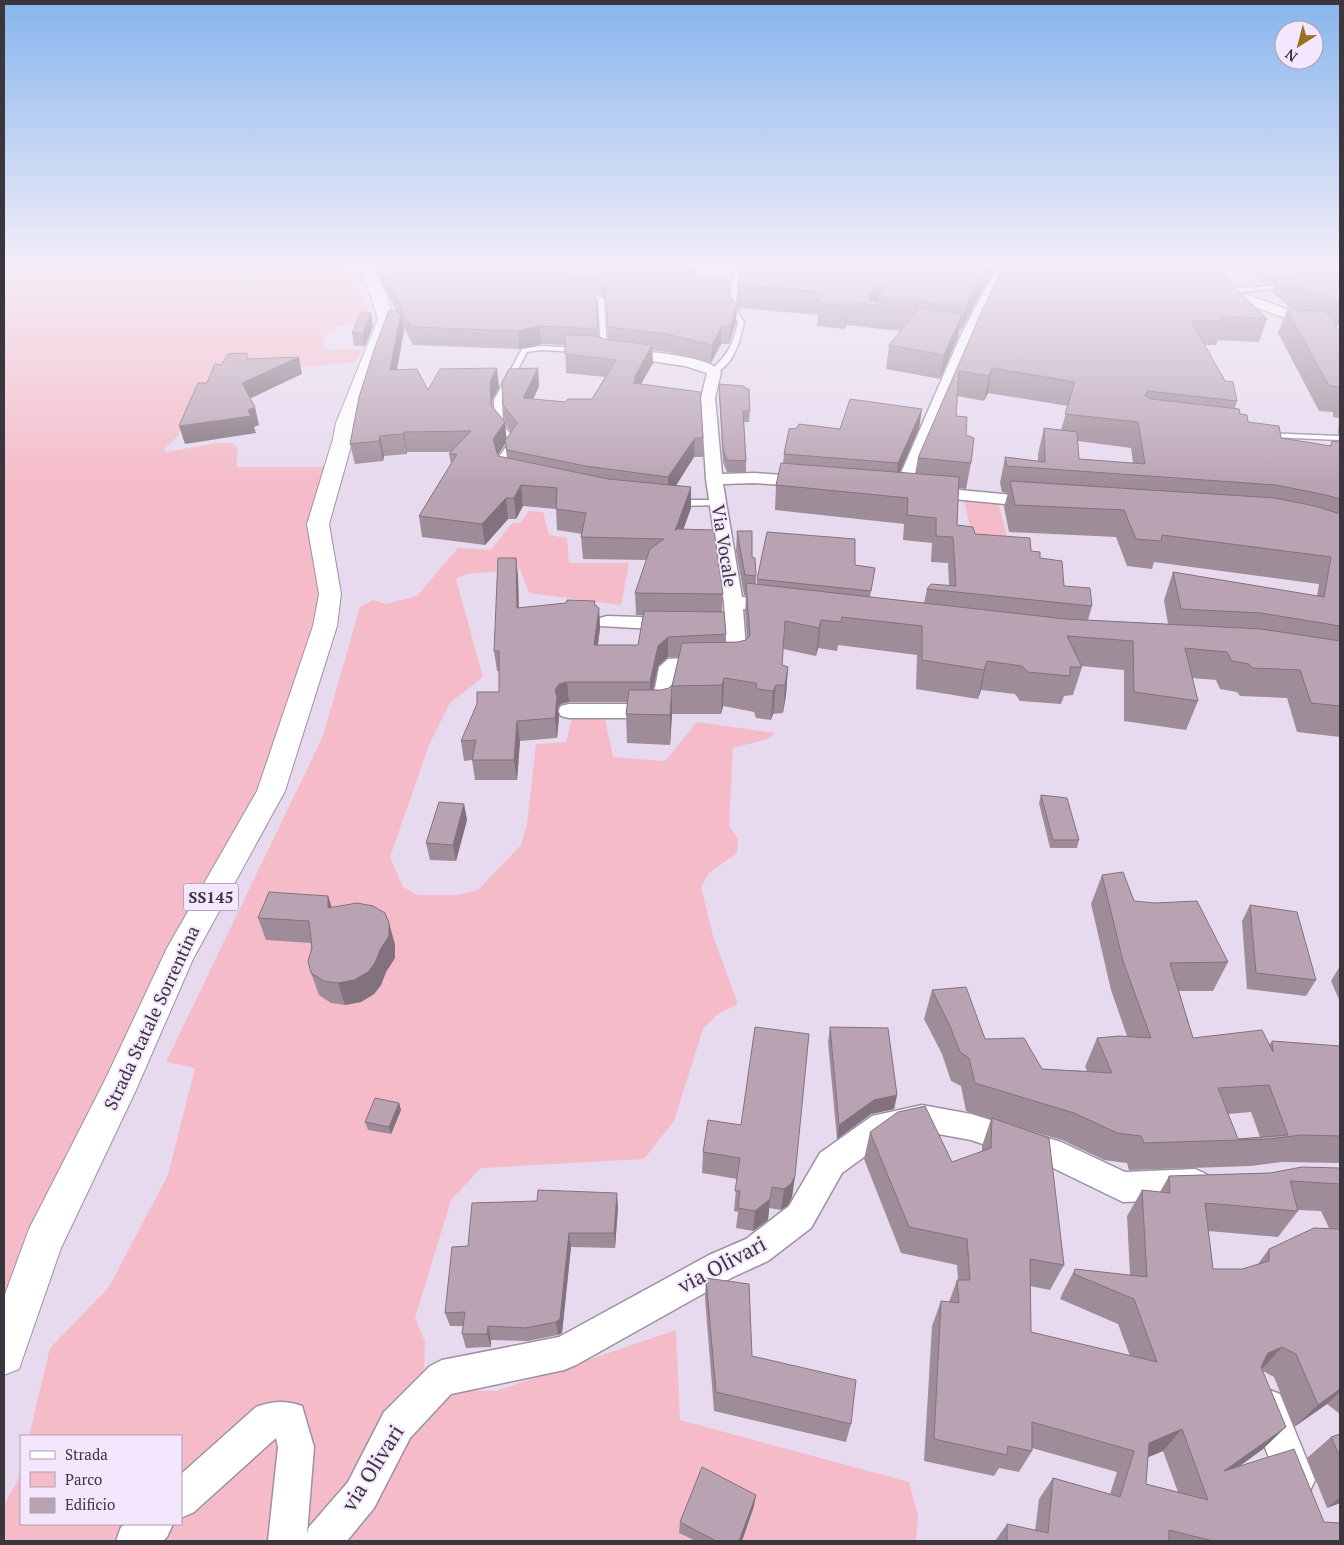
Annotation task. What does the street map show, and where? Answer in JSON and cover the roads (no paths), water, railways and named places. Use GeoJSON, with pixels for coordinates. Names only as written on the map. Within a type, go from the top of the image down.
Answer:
{"type":"FeatureCollection","features":[{"type":"Feature","properties":{"kind":"main road","name":"Strada Statale Sorrentina"},"geometry":{"type":"LineString","coordinates":[[4,1354],[43,1243],[118,1090],[178,957],[270,790],[325,626],[330,594],[318,524],[343,439],[345,422],[366,366],[378,341]]}},
{"type":"Feature","properties":{"kind":"street"},"geometry":{"type":"LineString","coordinates":[[902,489],[961,341]]}},
{"type":"Feature","properties":{"kind":"street"},"geometry":{"type":"LineString","coordinates":[[1335,341],[1340,353]]}},
{"type":"Feature","properties":{"kind":"street"},"geometry":{"type":"LineString","coordinates":[[600,351],[682,361],[710,368],[714,372]]}},
{"type":"Feature","properties":{"kind":"street","name":"Via Vocale"},"geometry":{"type":"LineString","coordinates":[[714,372],[708,398],[716,504],[733,602],[788,609]]}},
{"type":"Feature","properties":{"kind":"street"},"geometry":{"type":"LineString","coordinates":[[714,479],[755,478],[824,483]]}},
{"type":"Feature","properties":{"kind":"street"},"geometry":{"type":"LineString","coordinates":[[882,488],[989,499],[1053,503]]}},
{"type":"Feature","properties":{"kind":"street"},"geometry":{"type":"LineString","coordinates":[[569,711],[661,711],[669,667],[675,663],[737,662],[724,624],[733,602]]}},
{"type":"Feature","properties":{"kind":"street"},"geometry":{"type":"LineString","coordinates":[[607,622],[686,624]]}},
{"type":"Feature","properties":{"kind":"street","name":"via Olivari"},"geometry":{"type":"LineString","coordinates":[[323,1541],[360,1495],[397,1425],[442,1378],[564,1353],[638,1310],[721,1266],[757,1250],[800,1217],[831,1163],[883,1126],[922,1118],[971,1127],[1061,1156],[1124,1187],[1222,1183]]}},
{"type":"Feature","properties":{"kind":"street"},"geometry":{"type":"LineString","coordinates":[[1260,1390],[1307,1508]]}},
{"type":"Feature","properties":{"kind":"street"},"geometry":{"type":"LineString","coordinates":[[182,1498],[269,1420],[289,1419],[296,1447],[287,1541]]}},
{"type":"Feature","properties":{"kind":"street"},"geometry":{"type":"LineString","coordinates":[[134,1541],[153,1525]]}},
{"type":"Feature","properties":{"kind":"lane"},"geometry":{"type":"LineString","coordinates":[[600,341],[600,351]]}},
{"type":"Feature","properties":{"kind":"lane"},"geometry":{"type":"LineString","coordinates":[[714,372],[726,363],[735,349],[737,341]]}},
{"type":"Feature","properties":{"kind":"lane"},"geometry":{"type":"LineString","coordinates":[[514,476],[504,474],[502,469],[501,460],[513,442],[499,425],[498,400],[524,350],[541,348],[587,350]]}},
{"type":"Feature","properties":{"kind":"lane"},"geometry":{"type":"LineString","coordinates":[[1262,434],[1340,438]]}},
{"type":"Feature","properties":{"kind":"lane"},"geometry":{"type":"LineString","coordinates":[[667,502],[716,504]]}}]}
